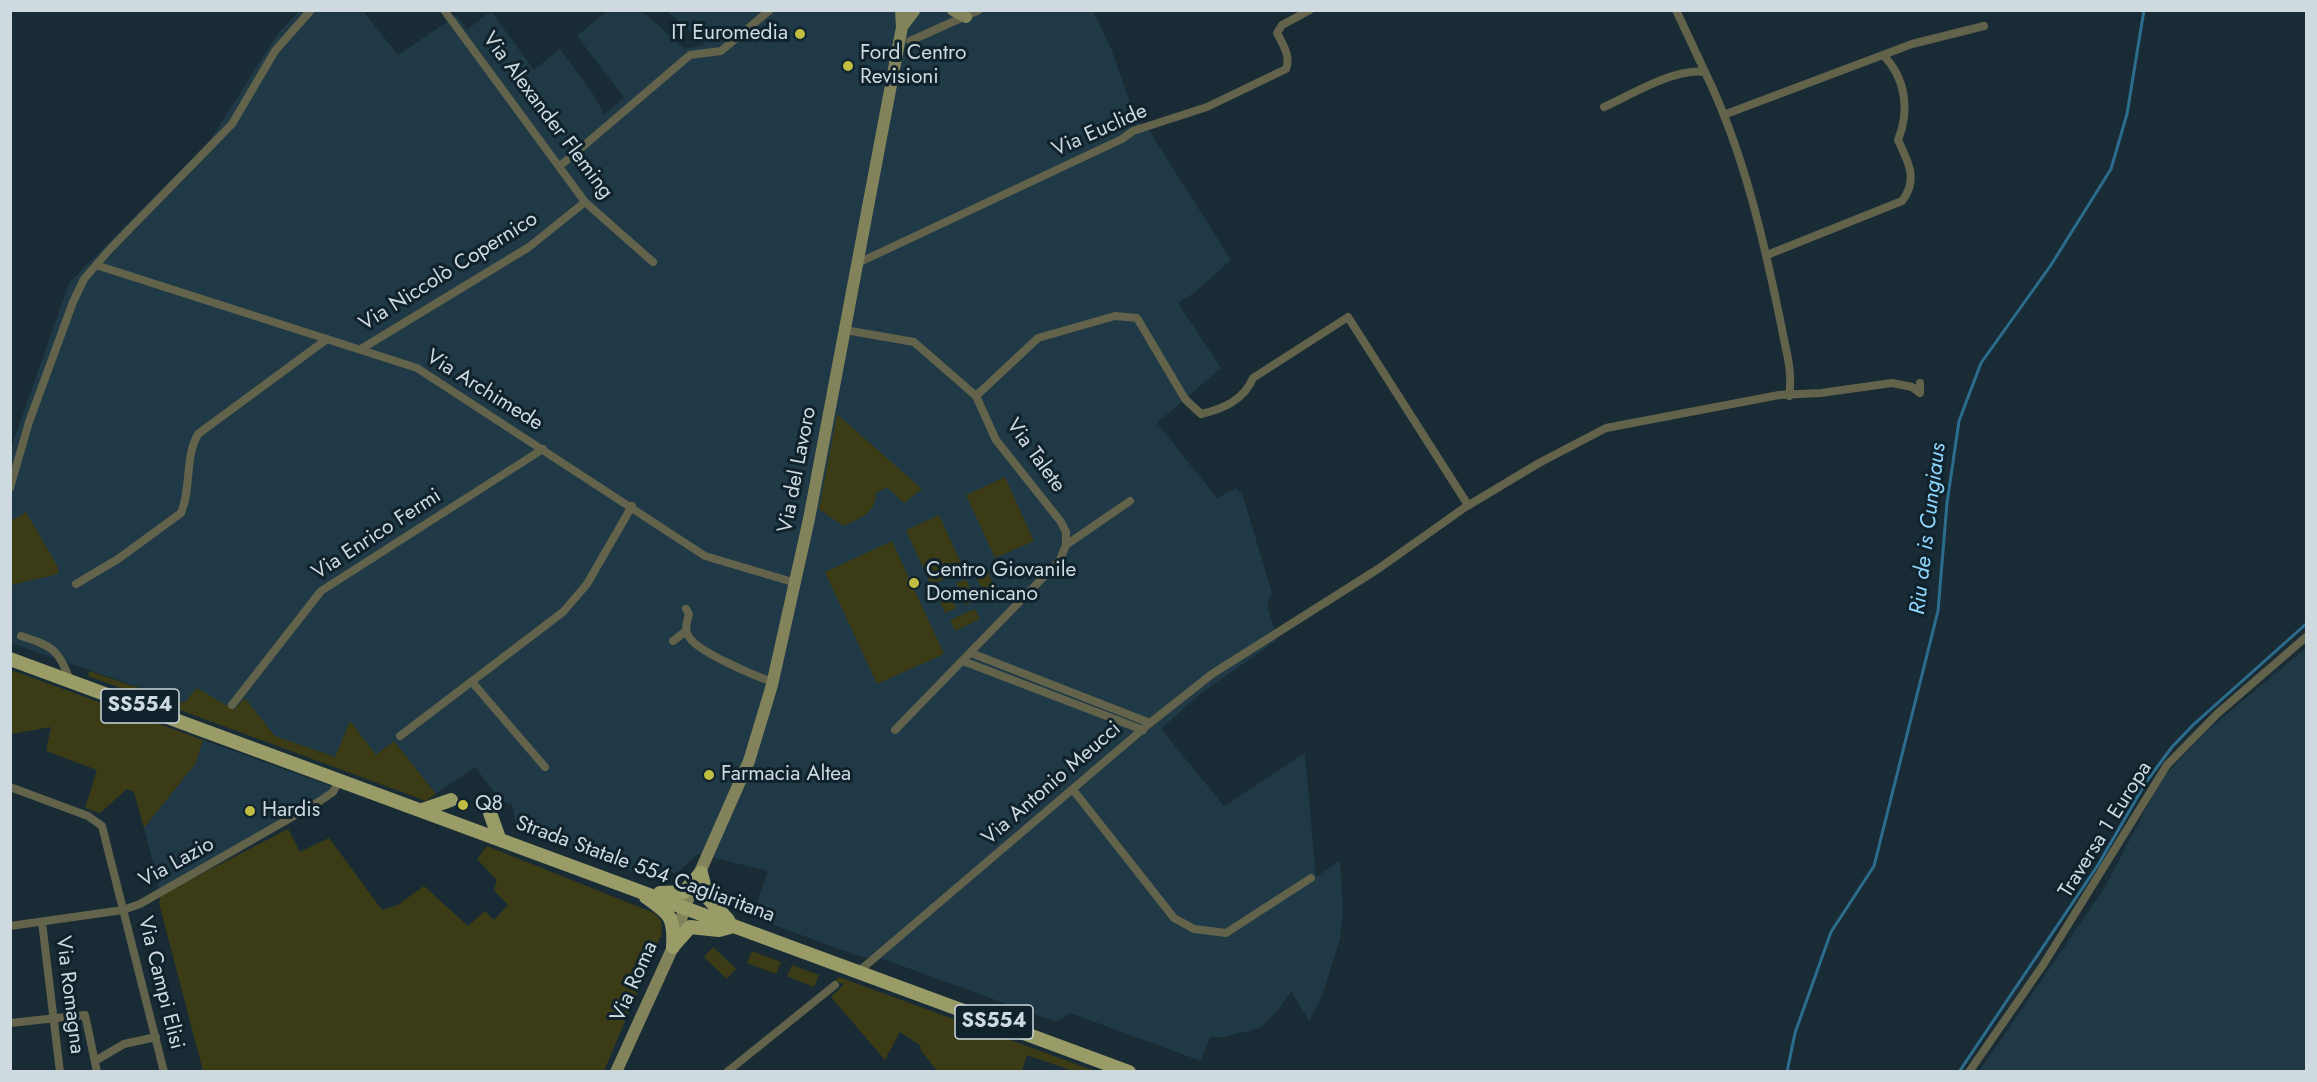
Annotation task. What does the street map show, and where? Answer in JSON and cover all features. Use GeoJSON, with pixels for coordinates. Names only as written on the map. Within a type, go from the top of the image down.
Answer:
{"type":"FeatureCollection","features":[{"type":"Feature","properties":{"kind":"main road"},"geometry":{"type":"LineString","coordinates":[[901,10],[902,27]]}},
{"type":"Feature","properties":{"kind":"main road"},"geometry":{"type":"LineString","coordinates":[[953,10],[963,14]]}},
{"type":"Feature","properties":{"kind":"main road"},"geometry":{"type":"LineString","coordinates":[[902,27],[913,11]]}},
{"type":"Feature","properties":{"kind":"main road","name":"Via del Lavoro"},"geometry":{"type":"LineString","coordinates":[[685,906],[749,761],[773,682],[796,583],[902,27]]}},
{"type":"Feature","properties":{"kind":"main road","name":"Strada Statale 554 Cagliaritana"},"geometry":{"type":"LineString","coordinates":[[10,659],[1129,1071]]}},
{"type":"Feature","properties":{"kind":"main road"},"geometry":{"type":"LineString","coordinates":[[422,810],[451,800]]}},
{"type":"Feature","properties":{"kind":"main road"},"geometry":{"type":"LineString","coordinates":[[490,813],[499,838]]}},
{"type":"Feature","properties":{"kind":"main road"},"geometry":{"type":"LineString","coordinates":[[632,887],[666,894],[684,892],[701,873]]}},
{"type":"Feature","properties":{"kind":"main road"},"geometry":{"type":"LineString","coordinates":[[673,947],[690,927],[719,930],[734,926],[707,897],[701,873]]}},
{"type":"Feature","properties":{"kind":"main road"},"geometry":{"type":"LineString","coordinates":[[632,887],[670,917],[675,928],[673,947]]}},
{"type":"Feature","properties":{"kind":"main road","name":"Via Roma"},"geometry":{"type":"LineString","coordinates":[[616,1071],[673,947],[685,906]]}},
{"type":"Feature","properties":{"kind":"street"},"geometry":{"type":"LineString","coordinates":[[10,488],[29,422],[73,302],[84,279],[232,124],[275,51],[311,10]]}},
{"type":"Feature","properties":{"kind":"street","name":"Via Alexander Fleming"},"geometry":{"type":"LineString","coordinates":[[444,10],[585,202],[653,261]]}},
{"type":"Feature","properties":{"kind":"street"},"geometry":{"type":"LineString","coordinates":[[560,166],[690,55],[721,51],[770,10]]}},
{"type":"Feature","properties":{"kind":"street"},"geometry":{"type":"LineString","coordinates":[[910,41],[963,14],[978,10]]}},
{"type":"Feature","properties":{"kind":"street","name":"Via Euclide"},"geometry":{"type":"LineString","coordinates":[[858,263],[1122,139],[1134,131],[1207,106],[1286,69],[1289,62],[1277,33],[1282,25],[1310,10]]}},
{"type":"Feature","properties":{"kind":"street"},"geometry":{"type":"LineString","coordinates":[[1676,10],[1726,114],[1767,255],[1792,375],[1790,396]]}},
{"type":"Feature","properties":{"kind":"street"},"geometry":{"type":"LineString","coordinates":[[1726,114],[1923,40],[1984,26]]}},
{"type":"Feature","properties":{"kind":"street"},"geometry":{"type":"LineString","coordinates":[[1767,255],[1902,201],[1910,190],[1912,173],[1898,140],[1906,114],[1905,102],[1893,66],[1883,56]]}},
{"type":"Feature","properties":{"kind":"street"},"geometry":{"type":"LineString","coordinates":[[1604,107],[1668,78],[1697,70],[1705,72]]}},
{"type":"Feature","properties":{"kind":"street","name":"Via Niccolò Copernico"},"geometry":{"type":"LineString","coordinates":[[361,349],[529,247],[585,202]]}},
{"type":"Feature","properties":{"kind":"street","name":"Via Archimede"},"geometry":{"type":"LineString","coordinates":[[96,265],[417,368],[632,506],[705,556],[796,583]]}},
{"type":"Feature","properties":{"kind":"street"},"geometry":{"type":"LineString","coordinates":[[976,396],[1038,338],[1115,316],[1137,318],[1185,399],[1201,414],[1221,409],[1247,391],[1253,378],[1348,317],[1468,505]]}},
{"type":"Feature","properties":{"kind":"street","name":"Via Talete"},"geometry":{"type":"LineString","coordinates":[[845,330],[914,342],[976,396],[996,440],[1061,522],[1066,532],[1066,545]]}},
{"type":"Feature","properties":{"kind":"street"},"geometry":{"type":"LineString","coordinates":[[76,584],[134,548],[181,513],[185,502],[189,454],[198,434],[327,339]]}},
{"type":"Feature","properties":{"kind":"street","name":"Via Antonio Meucci"},"geometry":{"type":"LineString","coordinates":[[858,972],[1074,791],[1150,723],[1212,674],[1378,569],[1468,505],[1606,428],[1779,395],[1790,396],[1892,383],[1912,387],[1920,393],[1920,383]]}},
{"type":"Feature","properties":{"kind":"street","name":"Via Enrico Fermi"},"geometry":{"type":"LineString","coordinates":[[232,705],[321,591],[543,449]]}},
{"type":"Feature","properties":{"kind":"street"},"geometry":{"type":"LineString","coordinates":[[895,730],[1060,560],[1066,545],[1130,501]]}},
{"type":"Feature","properties":{"kind":"street"},"geometry":{"type":"LineString","coordinates":[[400,736],[563,612],[587,584],[632,506]]}},
{"type":"Feature","properties":{"kind":"street"},"geometry":{"type":"LineString","coordinates":[[686,609],[689,614],[687,632],[689,639],[700,647],[773,682]]}},
{"type":"Feature","properties":{"kind":"street"},"geometry":{"type":"LineString","coordinates":[[673,640],[687,632]]}},
{"type":"Feature","properties":{"kind":"street"},"geometry":{"type":"LineString","coordinates":[[21,636],[50,646],[62,658],[70,681]]}},
{"type":"Feature","properties":{"kind":"street","name":"Traversa 1 Europa"},"geometry":{"type":"LineString","coordinates":[[1969,1071],[2043,965],[2167,765],[2217,714],[2307,637]]}},
{"type":"Feature","properties":{"kind":"street"},"geometry":{"type":"LineString","coordinates":[[971,653],[1150,723]]}},
{"type":"Feature","properties":{"kind":"street"},"geometry":{"type":"LineString","coordinates":[[963,661],[1143,730]]}},
{"type":"Feature","properties":{"kind":"street"},"geometry":{"type":"LineString","coordinates":[[472,682],[545,767]]}},
{"type":"Feature","properties":{"kind":"street"},"geometry":{"type":"LineString","coordinates":[[1054,696],[1058,687]]}},
{"type":"Feature","properties":{"kind":"street","name":"Via Lazio"},"geometry":{"type":"LineString","coordinates":[[10,926],[123,910],[148,900],[333,792],[340,779]]}},
{"type":"Feature","properties":{"kind":"street","name":"Via Campi Elisi"},"geometry":{"type":"LineString","coordinates":[[10,787],[88,816],[102,826],[164,1071]]}},
{"type":"Feature","properties":{"kind":"street"},"geometry":{"type":"LineString","coordinates":[[1074,791],[1174,918],[1194,930],[1226,933],[1311,878]]}},
{"type":"Feature","properties":{"kind":"street","name":"Via Romagna"},"geometry":{"type":"LineString","coordinates":[[42,922],[60,1071]]}},
{"type":"Feature","properties":{"kind":"street"},"geometry":{"type":"LineString","coordinates":[[727,1071],[836,985]]}},
{"type":"Feature","properties":{"kind":"street"},"geometry":{"type":"LineString","coordinates":[[10,1023],[85,1016],[97,1071]]}},
{"type":"Feature","properties":{"kind":"street"},"geometry":{"type":"LineString","coordinates":[[95,1061],[124,1044],[156,1037]]}},
{"type":"Feature","properties":{"kind":"shaded area"},"geometry":{"type":"Polygon","coordinates":[[[299,11],[363,11],[398,55],[457,15],[467,30],[491,11],[534,70],[560,49],[595,97],[604,115],[624,98],[577,36],[607,11],[642,11],[685,49],[705,45],[667,11],[1093,11],[1112,51],[1136,120],[1150,132],[1231,260],[1194,293],[1178,303],[1221,368],[1157,423],[1217,498],[1236,488],[1243,496],[1272,593],[1267,605],[1277,640],[1200,694],[1161,729],[1224,806],[1305,753],[1316,877],[1340,860],[1343,912],[1340,939],[1322,996],[1309,1021],[1291,991],[1277,1012],[1260,1028],[1224,1037],[1210,1037],[1201,1061],[1070,1013],[1056,1022],[883,959],[861,957],[752,917],[768,871],[698,854],[678,872],[642,875],[517,829],[512,804],[501,801],[475,767],[436,794],[394,741],[376,755],[350,722],[335,757],[275,736],[245,698],[235,710],[185,703],[11,643],[10,585],[58,573],[26,512],[11,521],[10,451],[69,283],[210,140],[279,32],[299,11]]]}},
{"type":"Feature","properties":{"kind":"shaded area"},"geometry":{"type":"Polygon","coordinates":[[[837,414],[922,489],[904,503],[887,487],[876,493],[873,506],[866,514],[843,526],[819,509],[837,414]]]}},
{"type":"Feature","properties":{"kind":"shaded area"},"geometry":{"type":"Polygon","coordinates":[[[1005,477],[1034,541],[995,558],[966,495],[1005,477]]]}},
{"type":"Feature","properties":{"kind":"shaded area"},"geometry":{"type":"Polygon","coordinates":[[[26,512],[58,567],[58,574],[11,585],[11,521],[26,512]]]}},
{"type":"Feature","properties":{"kind":"shaded area"},"geometry":{"type":"Polygon","coordinates":[[[939,515],[964,570],[931,585],[906,530],[939,515]]]}},
{"type":"Feature","properties":{"kind":"shaded area"},"geometry":{"type":"Polygon","coordinates":[[[892,541],[944,654],[877,684],[825,572],[892,541]]]}},
{"type":"Feature","properties":{"kind":"shaded area"},"geometry":{"type":"Polygon","coordinates":[[[985,565],[998,594],[987,599],[973,571],[985,565]]]}},
{"type":"Feature","properties":{"kind":"shaded area"},"geometry":{"type":"Polygon","coordinates":[[[966,579],[975,601],[965,605],[956,583],[966,579]]]}},
{"type":"Feature","properties":{"kind":"shaded area"},"geometry":{"type":"Polygon","coordinates":[[[946,588],[956,608],[945,613],[936,592],[946,588]]]}},
{"type":"Feature","properties":{"kind":"shaded area"},"geometry":{"type":"Polygon","coordinates":[[[975,609],[980,619],[955,631],[950,620],[975,609]]]}},
{"type":"Feature","properties":{"kind":"shaded area"},"geometry":{"type":"Polygon","coordinates":[[[2306,648],[2306,1071],[1979,1072],[2105,887],[2162,778],[2210,728],[2306,648]]]}},
{"type":"Feature","properties":{"kind":"shaded area"},"geometry":{"type":"Polygon","coordinates":[[[11,670],[203,740],[196,763],[144,828],[134,792],[127,789],[100,813],[85,808],[97,770],[46,751],[51,727],[11,734],[11,670]]]}},
{"type":"Feature","properties":{"kind":"shaded area"},"geometry":{"type":"Polygon","coordinates":[[[89,671],[184,703],[197,688],[234,710],[245,698],[275,736],[335,757],[350,721],[376,755],[394,741],[436,794],[426,801],[88,676],[89,671]]]}},
{"type":"Feature","properties":{"kind":"shaded area"},"geometry":{"type":"Polygon","coordinates":[[[203,740],[336,788],[161,895],[144,828],[196,763],[203,740]]]}},
{"type":"Feature","properties":{"kind":"shaded area"},"geometry":{"type":"Polygon","coordinates":[[[288,829],[300,852],[329,838],[382,910],[398,905],[424,886],[468,926],[485,911],[494,920],[508,905],[494,890],[497,880],[477,859],[487,846],[654,913],[661,920],[662,933],[604,1071],[203,1071],[159,903],[161,895],[288,829]]]}},
{"type":"Feature","properties":{"kind":"shaded area"},"geometry":{"type":"Polygon","coordinates":[[[713,947],[736,969],[727,979],[704,957],[713,947]]]}},
{"type":"Feature","properties":{"kind":"shaded area"},"geometry":{"type":"Polygon","coordinates":[[[752,951],[781,962],[776,974],[747,963],[752,951]]]}},
{"type":"Feature","properties":{"kind":"shaded area"},"geometry":{"type":"Polygon","coordinates":[[[792,965],[819,975],[814,987],[787,976],[792,965]]]}},
{"type":"Feature","properties":{"kind":"shaded area"},"geometry":{"type":"Polygon","coordinates":[[[839,977],[1095,1071],[1073,1071],[1027,1055],[1022,1071],[937,1071],[920,1049],[921,1046],[900,1032],[885,1060],[831,997],[844,984],[835,981],[839,977]]]}},
{"type":"Feature","properties":{"kind":"waterway","name":"Riu de is Cungiaus"},"geometry":{"type":"LineString","coordinates":[[1787,1072],[1795,1033],[1831,932],[1874,866],[1938,611],[1947,503],[1959,421],[1981,363],[2051,265],[2111,169],[2127,114],[2144,10]]}},
{"type":"Feature","properties":{"kind":"waterway"},"geometry":{"type":"LineString","coordinates":[[1959,1072],[2098,865],[2146,782],[2172,747],[2193,725],[2306,624]]}},
{"type":"Feature","properties":{"kind":"place","name":"IT Euromedia"},"geometry":{"type":"Point","coordinates":[800,34]}},
{"type":"Feature","properties":{"kind":"place","name":"Ford Centro Revisioni"},"geometry":{"type":"Point","coordinates":[848,66]}},
{"type":"Feature","properties":{"kind":"place","name":"Centro Giovanile Domenicano"},"geometry":{"type":"Point","coordinates":[914,583]}},
{"type":"Feature","properties":{"kind":"place","name":"Farmacia Altea"},"geometry":{"type":"Point","coordinates":[709,775]}},
{"type":"Feature","properties":{"kind":"place","name":"Q8"},"geometry":{"type":"Point","coordinates":[463,805]}},
{"type":"Feature","properties":{"kind":"place","name":"Hardis"},"geometry":{"type":"Point","coordinates":[250,811]}}]}
